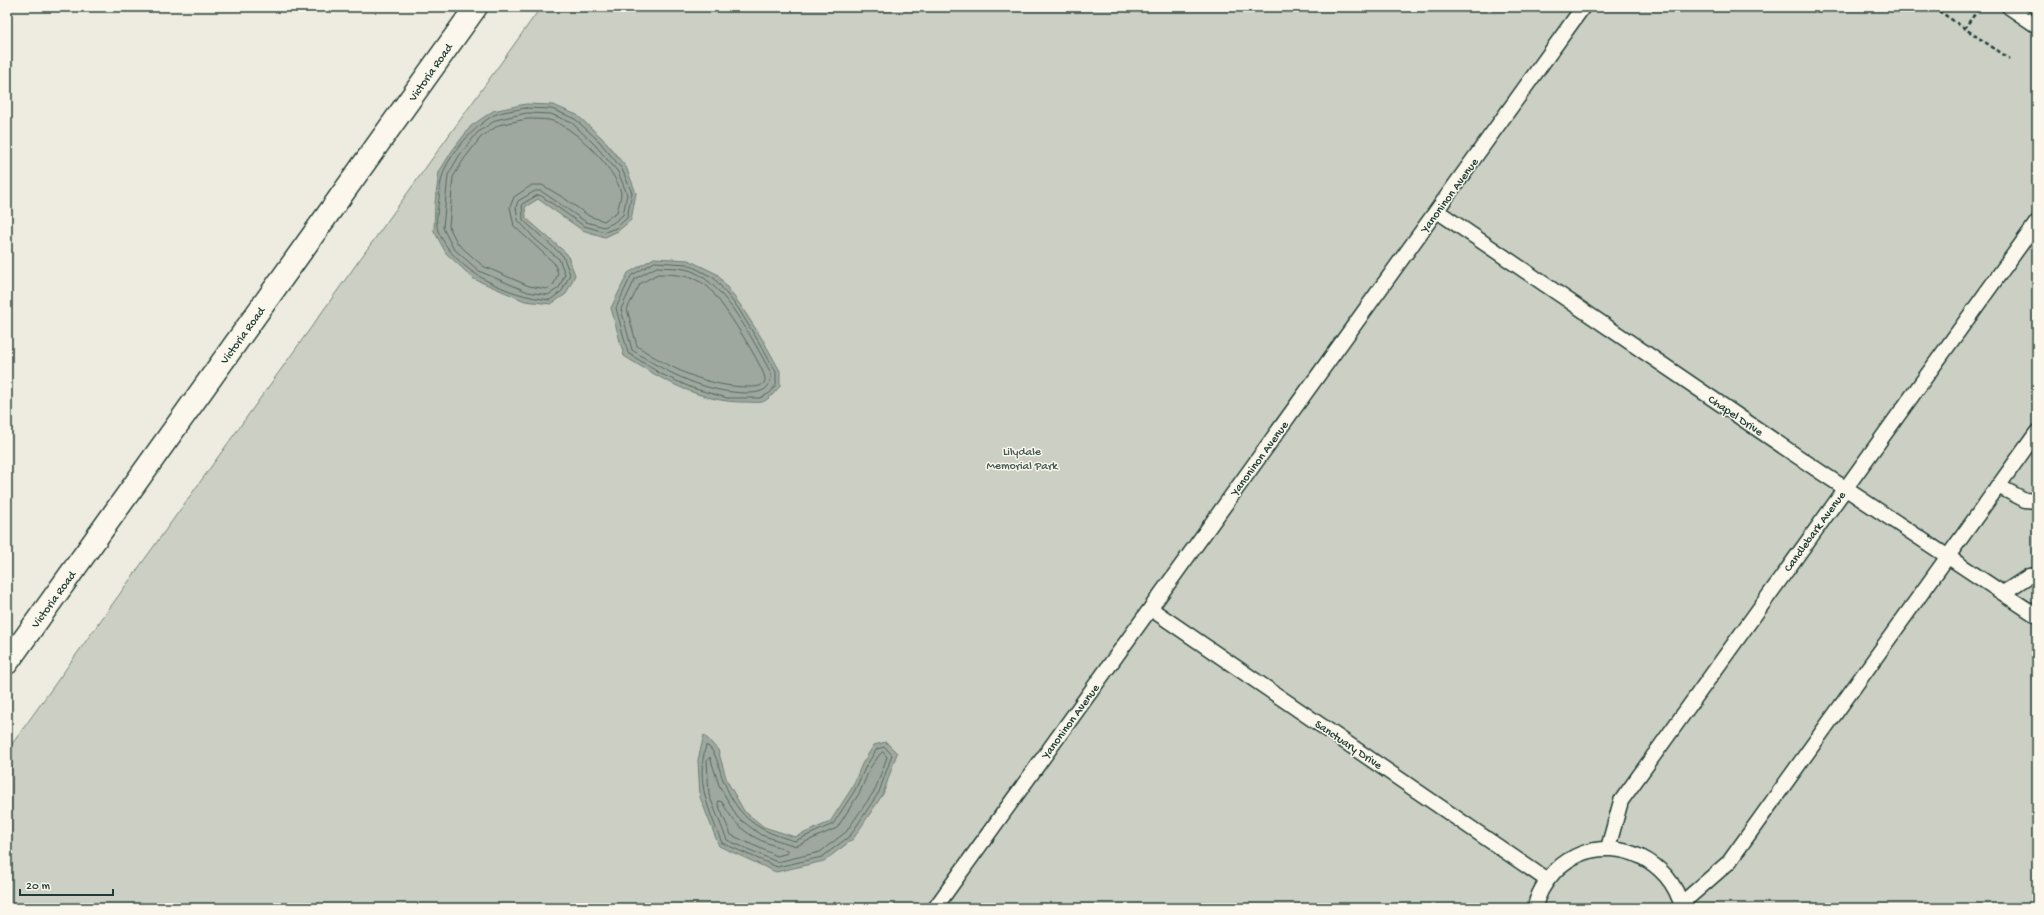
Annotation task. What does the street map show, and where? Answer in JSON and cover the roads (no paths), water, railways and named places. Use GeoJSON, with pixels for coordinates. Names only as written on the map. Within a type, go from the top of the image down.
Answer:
{"type":"FeatureCollection","features":[{"type":"Feature","properties":{"kind":"main road","name":"Victoria Road"},"geometry":{"type":"LineString","coordinates":[[7,663],[476,7]]}},
{"type":"Feature","properties":{"kind":"lane","name":"Yanoninon Avenue"},"geometry":{"type":"LineString","coordinates":[[935,908],[1583,7]]}},
{"type":"Feature","properties":{"kind":"lane"},"geometry":{"type":"LineString","coordinates":[[2009,7],[2037,26]]}},
{"type":"Feature","properties":{"kind":"lane","name":"Chapel Drive"},"geometry":{"type":"LineString","coordinates":[[1437,210],[1845,488],[2037,616]]}},
{"type":"Feature","properties":{"kind":"lane","name":"Candlebark Avenue"},"geometry":{"type":"LineString","coordinates":[[1608,848],[1621,802],[2037,222]]}},
{"type":"Feature","properties":{"kind":"lane"},"geometry":{"type":"LineString","coordinates":[[1535,908],[1536,902],[1547,880],[1564,863],[1585,852],[1608,848],[1634,853],[1655,864],[1671,882],[1682,906],[1729,862],[1949,557],[2037,432]]}},
{"type":"Feature","properties":{"kind":"lane"},"geometry":{"type":"LineString","coordinates":[[1998,486],[2025,500],[2037,501]]}},
{"type":"Feature","properties":{"kind":"lane"},"geometry":{"type":"LineString","coordinates":[[2004,593],[2030,576],[2037,575]]}},
{"type":"Feature","properties":{"kind":"lane","name":"Sanctuary Drive"},"geometry":{"type":"LineString","coordinates":[[1151,609],[1547,880]]}},
{"type":"Feature","properties":{"kind":"water"},"geometry":{"type":"Polygon","coordinates":[[[526,104],[553,105],[577,115],[602,138],[626,167],[636,193],[631,220],[618,231],[605,237],[582,230],[538,199],[525,207],[526,218],[567,254],[575,275],[566,294],[551,304],[525,301],[474,279],[446,253],[434,231],[435,203],[439,172],[452,151],[471,126],[493,111],[526,104]]]}},
{"type":"Feature","properties":{"kind":"water"},"geometry":{"type":"Polygon","coordinates":[[[654,258],[688,260],[717,274],[741,306],[764,342],[780,371],[780,386],[770,397],[762,402],[729,401],[697,394],[667,381],[624,356],[611,308],[628,273],[654,258]]]}},
{"type":"Feature","properties":{"kind":"water"},"geometry":{"type":"Polygon","coordinates":[[[704,735],[718,750],[727,781],[744,811],[764,827],[795,837],[830,822],[852,788],[862,764],[874,745],[886,742],[897,753],[883,794],[853,839],[824,861],[776,872],[719,846],[700,797],[698,760],[704,735]]]}},
{"type":"Feature","properties":{"kind":"park label","name":"Lilydale Memorial Park"},"geometry":{"type":"Point","coordinates":[1022,458]}}]}
